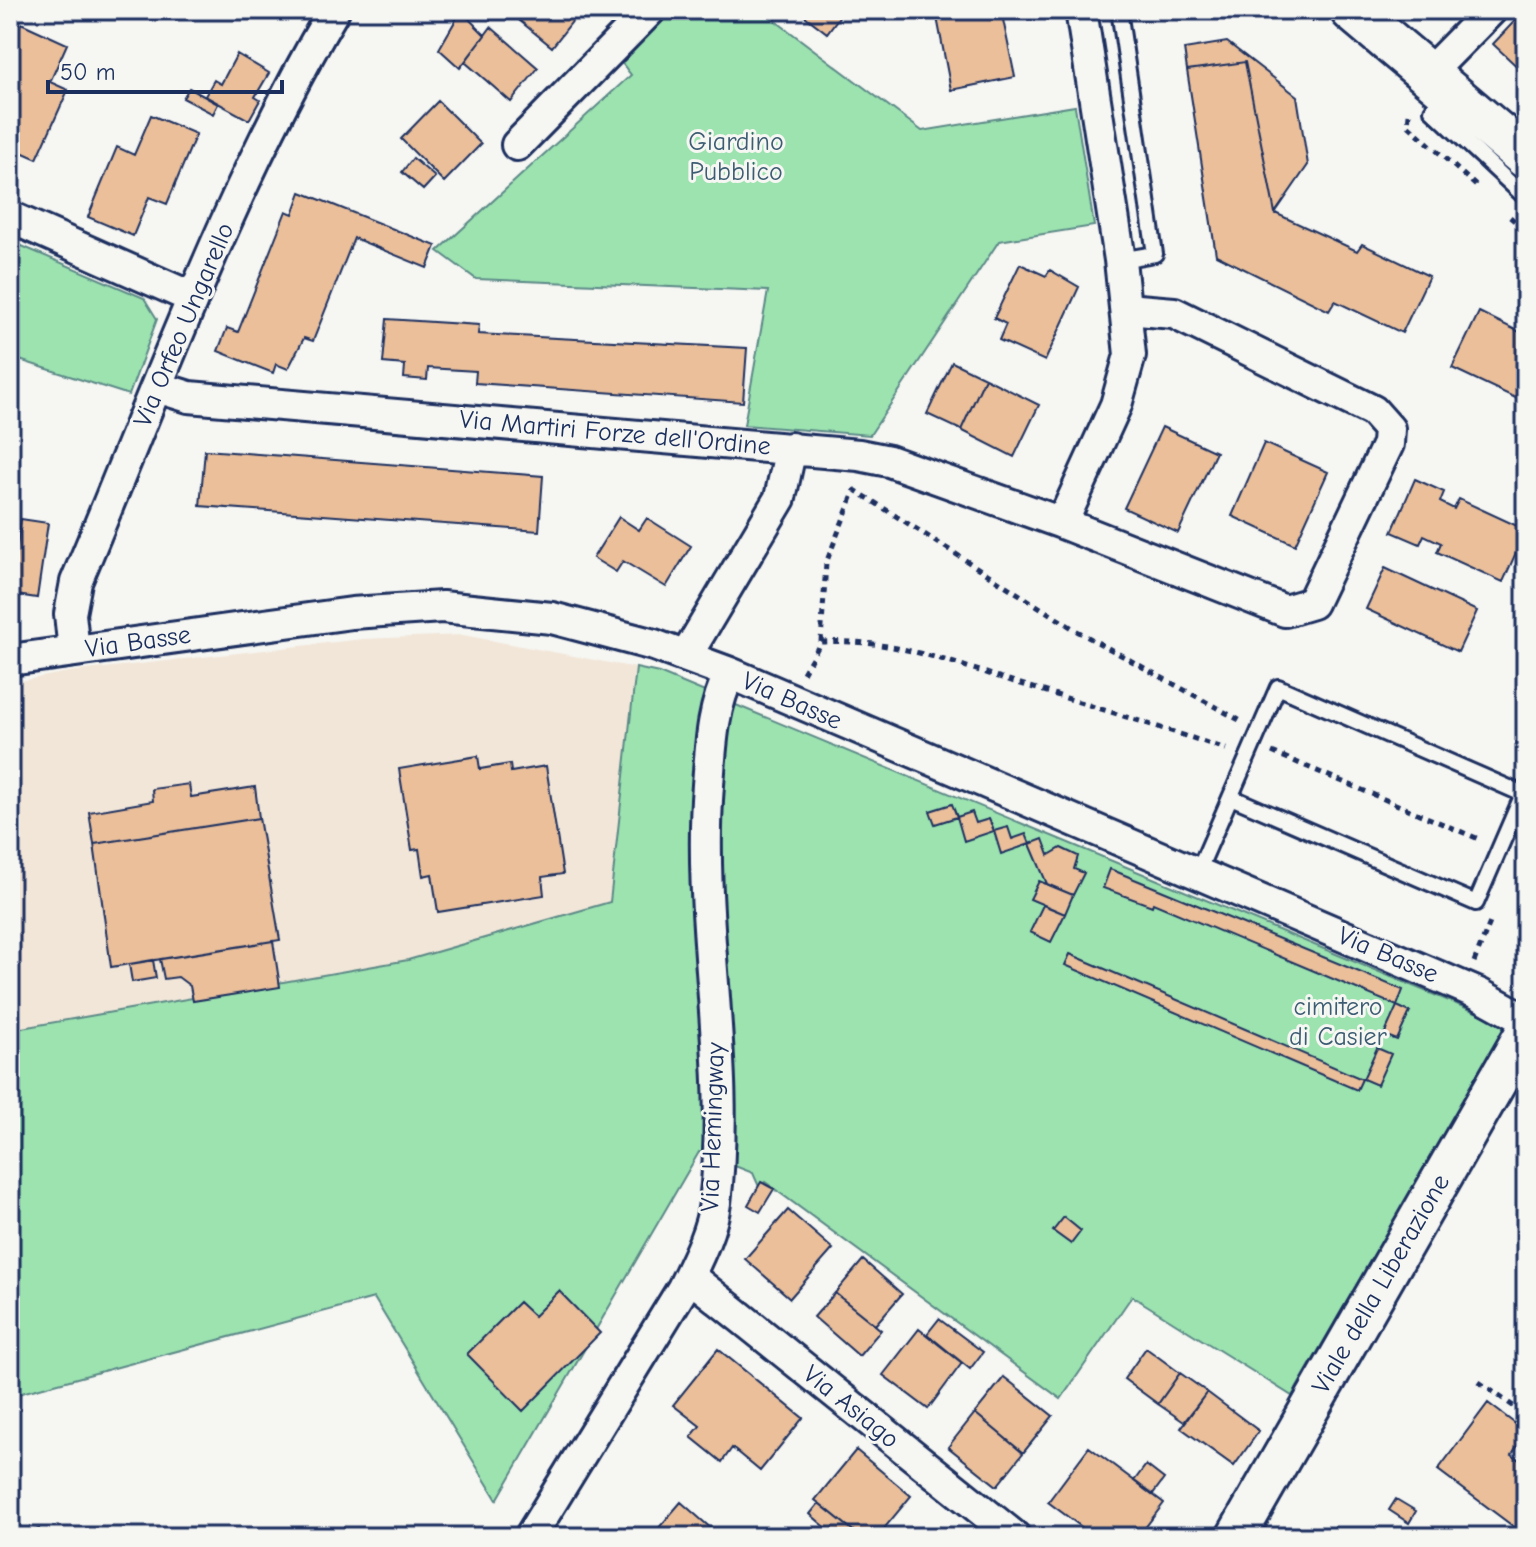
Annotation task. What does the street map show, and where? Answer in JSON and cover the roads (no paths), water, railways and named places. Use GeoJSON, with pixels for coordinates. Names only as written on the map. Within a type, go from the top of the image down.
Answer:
{"type":"FeatureCollection","features":[{"type":"Feature","properties":{"kind":"main road"},"geometry":{"type":"LineString","coordinates":[[1352,10],[1526,157]]}},
{"type":"Feature","properties":{"kind":"street","name":"Via Orfeo Ungarello"},"geometry":{"type":"LineString","coordinates":[[74,651],[70,614],[76,582],[193,298],[266,139],[334,10]]}},
{"type":"Feature","properties":{"kind":"street"},"geometry":{"type":"LineString","coordinates":[[517,145],[650,10]]}},
{"type":"Feature","properties":{"kind":"street"},"geometry":{"type":"LineString","coordinates":[[1062,523],[1116,405],[1130,355],[1120,260],[1081,10]]}},
{"type":"Feature","properties":{"kind":"street"},"geometry":{"type":"LineString","coordinates":[[1440,82],[1491,10]]}},
{"type":"Feature","properties":{"kind":"street"},"geometry":{"type":"LineString","coordinates":[[10,217],[193,298]]}},
{"type":"Feature","properties":{"kind":"street","name":"Via Martiri Forze dell'Ordine"},"geometry":{"type":"LineString","coordinates":[[157,387],[189,397],[791,448],[889,461],[1062,523],[1285,611],[1312,603],[1388,444],[1389,429],[1373,411],[1174,313],[1126,309]]}},
{"type":"Feature","properties":{"kind":"street"},"geometry":{"type":"LineString","coordinates":[[686,656],[780,498],[791,448]]}},
{"type":"Feature","properties":{"kind":"street","name":"Via Basse"},"geometry":{"type":"LineString","coordinates":[[10,660],[352,613],[442,607],[552,618],[686,656],[730,673],[1479,994],[1526,1020]]}},
{"type":"Feature","properties":{"kind":"street","name":"Via Hemingway"},"geometry":{"type":"LineString","coordinates":[[530,1537],[689,1276],[699,1258],[715,1205],[719,1063],[706,893],[707,804],[714,719],[721,691],[730,673]]}},
{"type":"Feature","properties":{"kind":"street","name":"Viale della Liberazione"},"geometry":{"type":"LineString","coordinates":[[1238,1536],[1526,1031]]}},
{"type":"Feature","properties":{"kind":"street","name":"Via Asiago"},"geometry":{"type":"LineString","coordinates":[[689,1276],[1015,1537]]}},
{"type":"Feature","properties":{"kind":"lane"},"geometry":{"type":"LineString","coordinates":[[1119,10],[1155,254],[1120,260]]}},
{"type":"Feature","properties":{"kind":"lane"},"geometry":{"type":"LineString","coordinates":[[1440,82],[1432,110],[1526,198]]}},
{"type":"Feature","properties":{"kind":"lane"},"geometry":{"type":"LineString","coordinates":[[1197,874],[1278,687],[1523,794],[1476,903],[1231,797]]}},
{"type":"Feature","properties":{"kind":"park label","name":"Giardino Pubblico"},"geometry":{"type":"Point","coordinates":[736,157]}},
{"type":"Feature","properties":{"kind":"park label","name":"cimitero di Casier"},"geometry":{"type":"Point","coordinates":[1338,1022]}}]}
